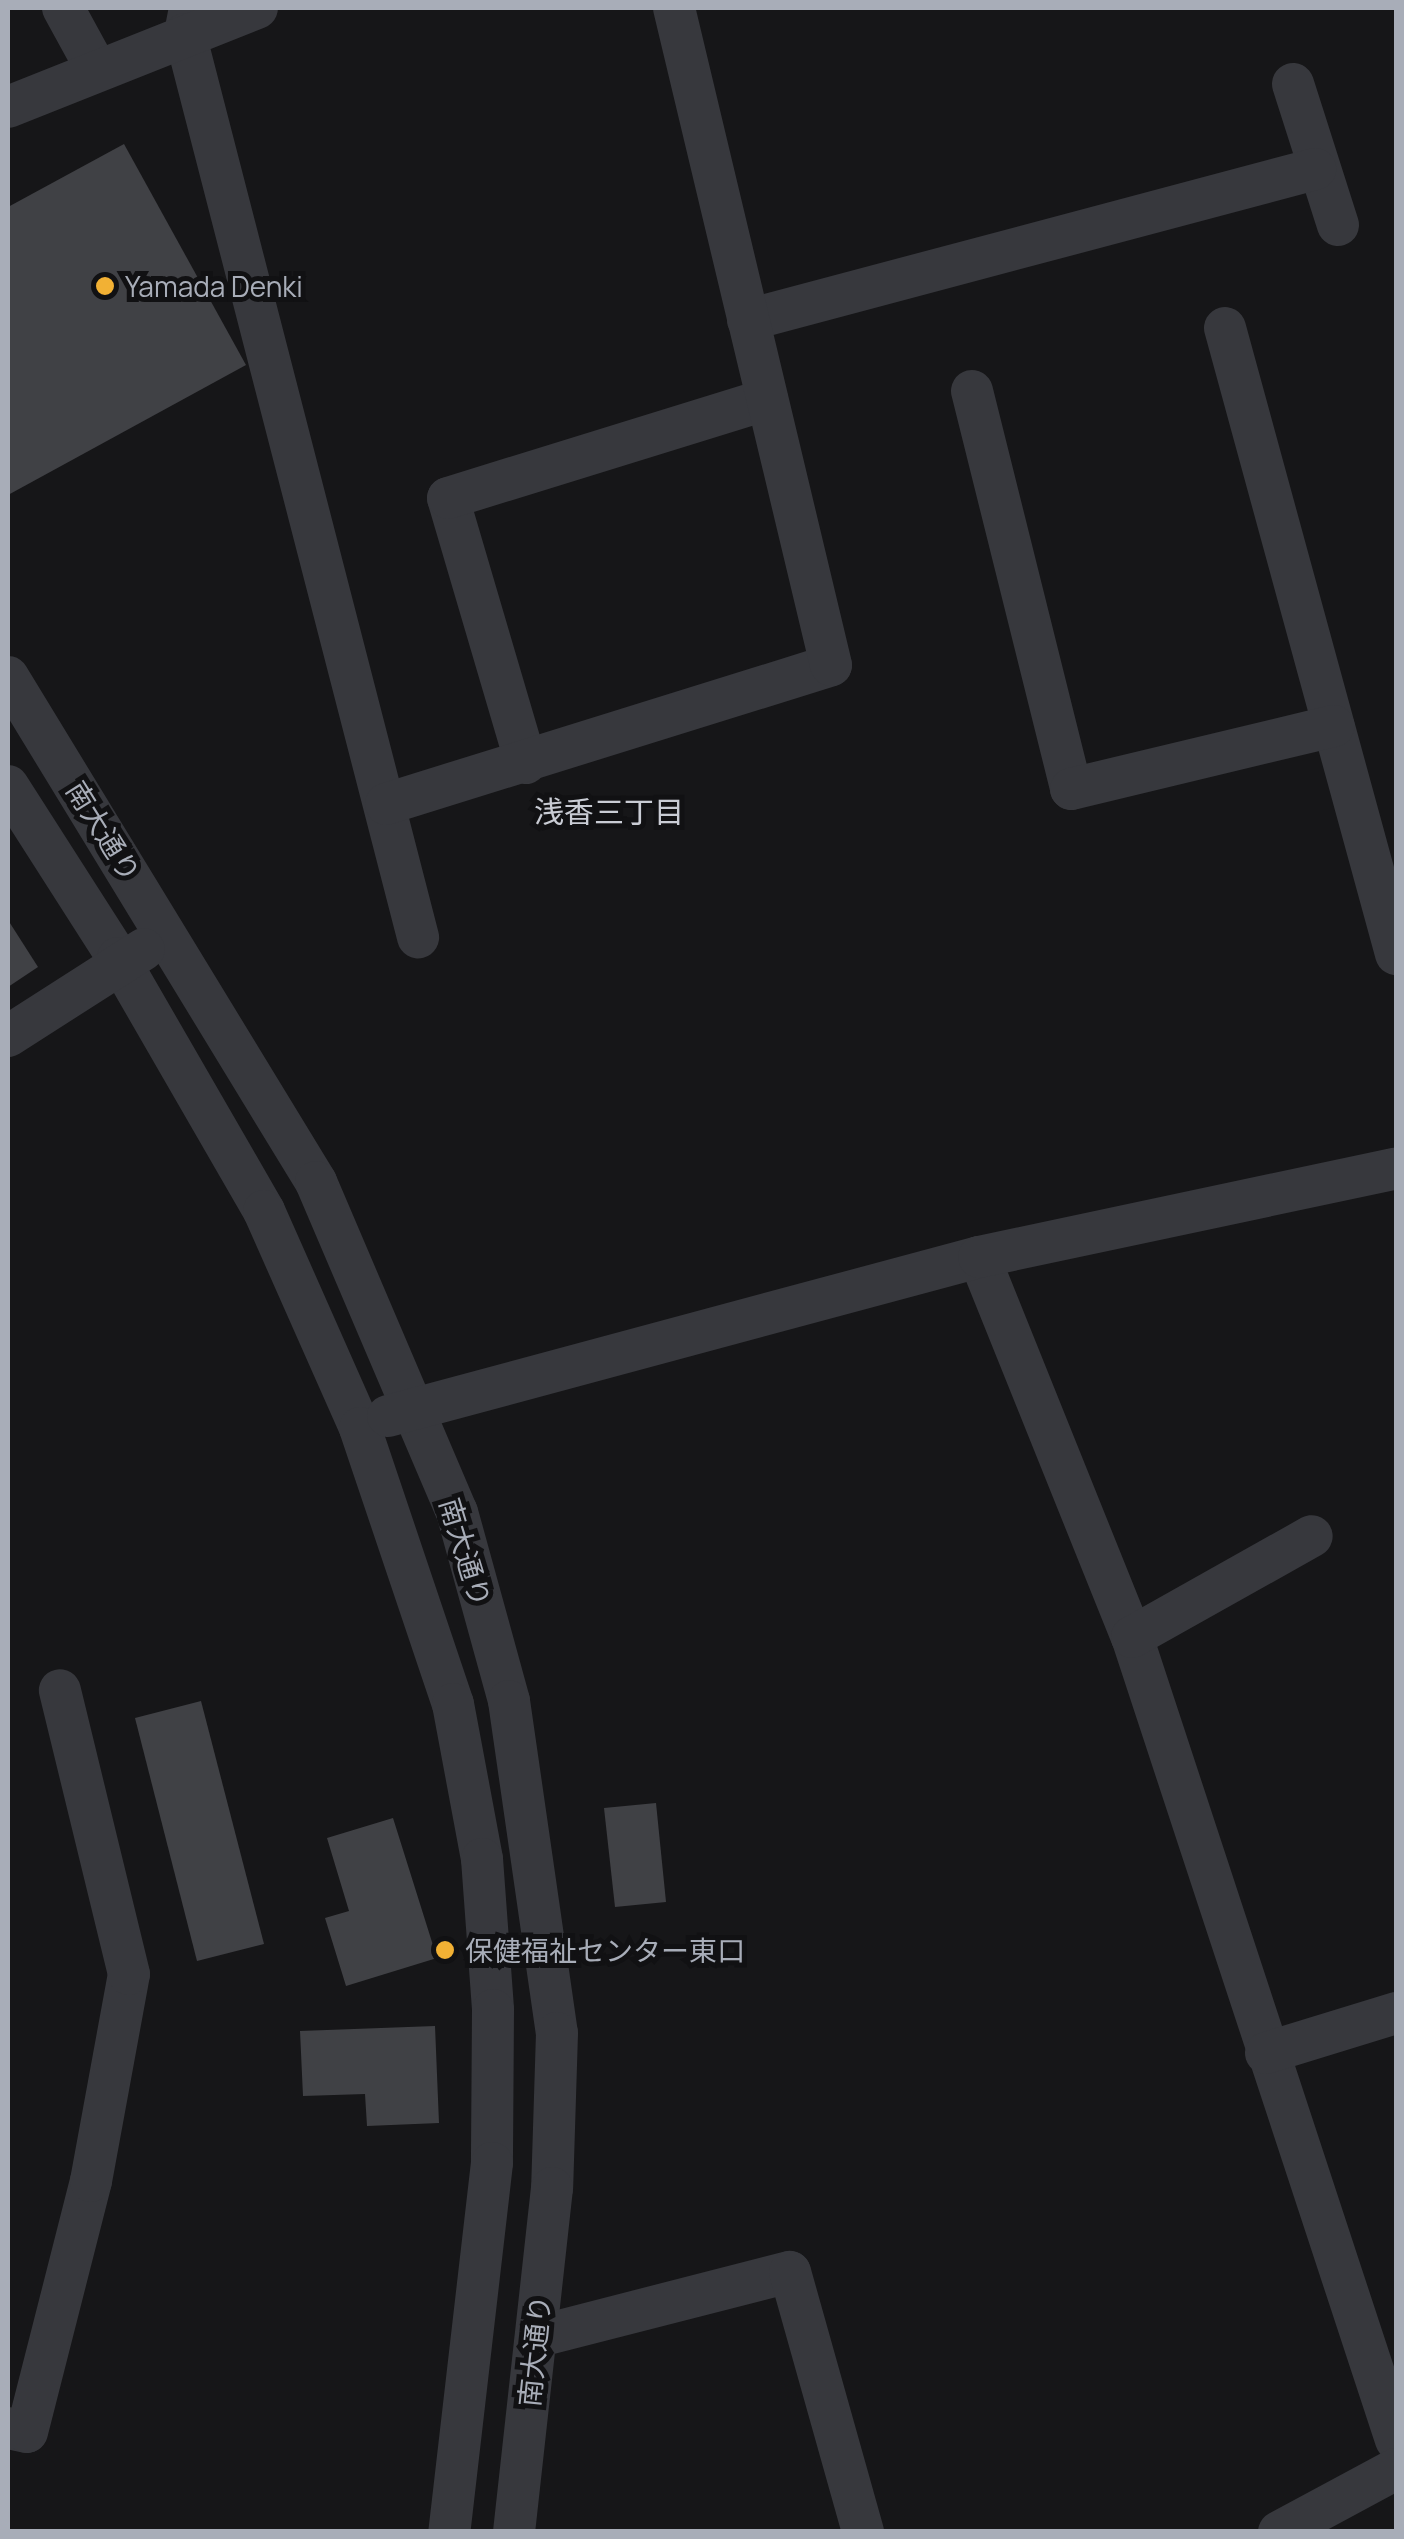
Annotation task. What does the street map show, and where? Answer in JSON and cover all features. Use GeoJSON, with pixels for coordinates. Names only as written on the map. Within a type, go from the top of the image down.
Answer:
{"type":"FeatureCollection","features":[{"type":"Feature","properties":{"kind":"street"},"geometry":{"type":"LineString","coordinates":[[64,8],[98,70]]}},
{"type":"Feature","properties":{"kind":"street"},"geometry":{"type":"LineString","coordinates":[[8,106],[98,70],[188,21],[257,8]]}},
{"type":"Feature","properties":{"kind":"street"},"geometry":{"type":"LineString","coordinates":[[386,804],[831,666],[674,8]]}},
{"type":"Feature","properties":{"kind":"street"},"geometry":{"type":"LineString","coordinates":[[188,21],[418,937]]}},
{"type":"Feature","properties":{"kind":"street"},"geometry":{"type":"LineString","coordinates":[[1293,84],[1315,169],[1338,225]]}},
{"type":"Feature","properties":{"kind":"street"},"geometry":{"type":"LineString","coordinates":[[748,320],[1315,169]]}},
{"type":"Feature","properties":{"kind":"street"},"geometry":{"type":"LineString","coordinates":[[1226,328],[1396,954]]}},
{"type":"Feature","properties":{"kind":"street"},"geometry":{"type":"LineString","coordinates":[[972,391],[1071,789],[1334,726]]}},
{"type":"Feature","properties":{"kind":"street"},"geometry":{"type":"LineString","coordinates":[[526,763],[448,498],[768,399]]}},
{"type":"Feature","properties":{"kind":"street","name":"南大通り"},"geometry":{"type":"LineString","coordinates":[[8,677],[172,938],[316,1182],[457,1512],[509,1701],[541,1881],[557,2034],[536,2338],[514,2532]]}},
{"type":"Feature","properties":{"kind":"street","name":"南大通り"},"geometry":{"type":"LineString","coordinates":[[8,786],[118,958],[264,1211],[360,1428],[454,1704],[482,1859],[492,2163],[449,2532]]}},
{"type":"Feature","properties":{"kind":"street"},"geometry":{"type":"LineString","coordinates":[[8,1036],[118,958],[172,938]]}},
{"type":"Feature","properties":{"kind":"street"},"geometry":{"type":"LineString","coordinates":[[360,1428],[414,1406],[450,1403],[979,1257],[1396,1168]]}},
{"type":"Feature","properties":{"kind":"street"},"geometry":{"type":"LineString","coordinates":[[979,1257],[1132,1638],[1396,2440]]}},
{"type":"Feature","properties":{"kind":"street"},"geometry":{"type":"LineString","coordinates":[[1132,1638],[1312,1536]]}},
{"type":"Feature","properties":{"kind":"street"},"geometry":{"type":"LineString","coordinates":[[8,2428],[27,2432],[91,2181],[129,1974],[60,1690]]}},
{"type":"Feature","properties":{"kind":"street"},"geometry":{"type":"LineString","coordinates":[[1266,2053],[1396,2013]]}},
{"type":"Feature","properties":{"kind":"street"},"geometry":{"type":"LineString","coordinates":[[536,2338],[790,2272],[863,2532]]}},
{"type":"Feature","properties":{"kind":"street"},"geometry":{"type":"LineString","coordinates":[[1279,2532],[1396,2469]]}},
{"type":"Feature","properties":{"kind":"building","name":"Yamada Denki"},"geometry":{"type":"Polygon","coordinates":[[[124,144],[246,365],[8,495],[8,207],[124,144]]]}},
{"type":"Feature","properties":{"kind":"building"},"geometry":{"type":"Polygon","coordinates":[[[8,920],[38,967],[8,987],[8,920]]]}},
{"type":"Feature","properties":{"kind":"building"},"geometry":{"type":"Polygon","coordinates":[[[201,1701],[264,1944],[197,1961],[135,1718],[201,1701]]]}},
{"type":"Feature","properties":{"kind":"building"},"geometry":{"type":"Polygon","coordinates":[[[656,1803],[666,1902],[615,1907],[604,1808],[656,1803]]]}},
{"type":"Feature","properties":{"kind":"building"},"geometry":{"type":"Polygon","coordinates":[[[393,1818],[437,1958],[346,1986],[325,1918],[349,1911],[327,1838],[393,1818]]]}},
{"type":"Feature","properties":{"kind":"building"},"geometry":{"type":"Polygon","coordinates":[[[435,2026],[439,2123],[367,2126],[365,2094],[303,2096],[300,2031],[435,2026]]]}},
{"type":"Feature","properties":{"kind":"place","name":"Yamada Denki"},"geometry":{"type":"Point","coordinates":[105,286]}},
{"type":"Feature","properties":{"kind":"place","name":"保健福祉センター東口"},"geometry":{"type":"Point","coordinates":[445,1950]}},
{"type":"Feature","properties":{"kind":"district","name":"浅香三丁目"},"geometry":{"type":"Point","coordinates":[609,812]}}]}
